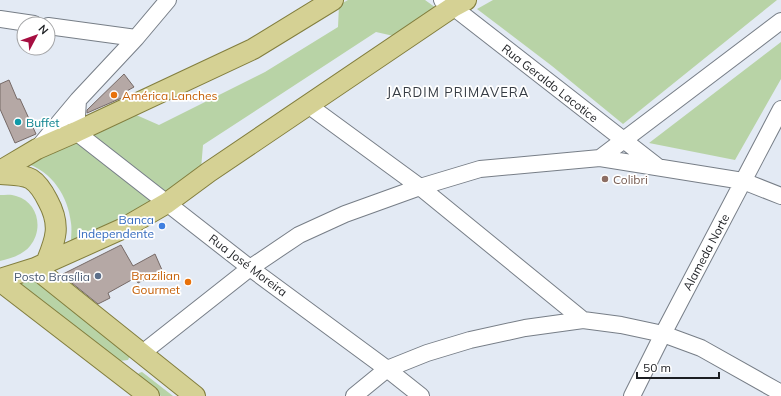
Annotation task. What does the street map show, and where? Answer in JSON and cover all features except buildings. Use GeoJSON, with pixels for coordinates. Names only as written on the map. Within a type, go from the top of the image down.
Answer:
{"type":"FeatureCollection","features":[{"type":"Feature","properties":{"kind":"main road"},"geometry":{"type":"LineString","coordinates":[[0,171],[38,149],[253,50],[333,0]]}},
{"type":"Feature","properties":{"kind":"main road"},"geometry":{"type":"LineString","coordinates":[[0,280],[40,266],[124,228],[167,203],[209,172],[453,2]]}},
{"type":"Feature","properties":{"kind":"main road"},"geometry":{"type":"LineString","coordinates":[[0,174],[30,179],[38,185],[45,194],[54,214],[57,223],[56,233],[40,266]]}},
{"type":"Feature","properties":{"kind":"main road"},"geometry":{"type":"LineString","coordinates":[[40,266],[141,354],[195,396]]}},
{"type":"Feature","properties":{"kind":"main road"},"geometry":{"type":"LineString","coordinates":[[0,280],[149,396]]}},
{"type":"Feature","properties":{"kind":"main road"},"geometry":{"type":"LineString","coordinates":[[124,376],[141,354]]}},
{"type":"Feature","properties":{"kind":"street"},"geometry":{"type":"LineString","coordinates":[[38,149],[78,100],[136,38],[168,0]]}},
{"type":"Feature","properties":{"kind":"street","name":"Rua Geraldo Lacotice"},"geometry":{"type":"LineString","coordinates":[[453,2],[658,167]]}},
{"type":"Feature","properties":{"kind":"street"},"geometry":{"type":"LineString","coordinates":[[0,19],[16,21]]}},
{"type":"Feature","properties":{"kind":"street"},"geometry":{"type":"LineString","coordinates":[[600,158],[781,21]]}},
{"type":"Feature","properties":{"kind":"street"},"geometry":{"type":"LineString","coordinates":[[56,27],[136,38]]}},
{"type":"Feature","properties":{"kind":"street"},"geometry":{"type":"LineString","coordinates":[[76,132],[78,100]]}},
{"type":"Feature","properties":{"kind":"street"},"geometry":{"type":"LineString","coordinates":[[308,104],[420,187],[583,320]]}},
{"type":"Feature","properties":{"kind":"street","name":"Alameda Norte"},"geometry":{"type":"LineString","coordinates":[[632,396],[781,109]]}},
{"type":"Feature","properties":{"kind":"street","name":"Rua José Moreira"},"geometry":{"type":"LineString","coordinates":[[76,132],[250,268],[387,369],[421,396]]}},
{"type":"Feature","properties":{"kind":"street"},"geometry":{"type":"LineString","coordinates":[[141,354],[250,268],[299,234],[345,214],[420,187],[480,168],[600,158],[743,180],[781,196]]}},
{"type":"Feature","properties":{"kind":"street"},"geometry":{"type":"LineString","coordinates":[[354,396],[387,369],[427,353],[470,340],[525,328],[583,320],[621,325],[663,334],[701,348],[781,393]]}},
{"type":"Feature","properties":{"kind":"green space"},"geometry":{"type":"Polygon","coordinates":[[[348,0],[425,0],[439,10],[398,37],[376,32],[203,145],[201,169],[165,194],[88,135],[134,114],[159,125],[265,72],[338,27],[339,5],[348,0]]]}},
{"type":"Feature","properties":{"kind":"green space"},"geometry":{"type":"Polygon","coordinates":[[[493,0],[777,0],[623,124],[552,66],[477,9],[493,0]]]}},
{"type":"Feature","properties":{"kind":"green space"},"geometry":{"type":"Polygon","coordinates":[[[781,42],[781,79],[735,160],[649,143],[781,42]]]}},
{"type":"Feature","properties":{"kind":"green space"},"geometry":{"type":"Polygon","coordinates":[[[77,141],[154,201],[120,222],[71,242],[69,213],[62,194],[51,178],[35,167],[25,163],[77,141]]]}},
{"type":"Feature","properties":{"kind":"green space"},"geometry":{"type":"Polygon","coordinates":[[[0,195],[12,195],[23,199],[34,210],[38,224],[34,239],[27,249],[16,256],[0,261],[0,195]]]}},
{"type":"Feature","properties":{"kind":"green space"},"geometry":{"type":"Polygon","coordinates":[[[35,278],[130,356],[128,360],[120,361],[17,281],[35,278]]]}},
{"type":"Feature","properties":{"kind":"green space"},"geometry":{"type":"Polygon","coordinates":[[[142,372],[173,396],[161,396],[136,377],[142,372]]]}},
{"type":"Feature","properties":{"kind":"place","name":"América Lanches"},"geometry":{"type":"Point","coordinates":[114,95]}},
{"type":"Feature","properties":{"kind":"place","name":"Buffet"},"geometry":{"type":"Point","coordinates":[18,122]}},
{"type":"Feature","properties":{"kind":"place","name":"Colibri"},"geometry":{"type":"Point","coordinates":[605,179]}},
{"type":"Feature","properties":{"kind":"place","name":"Banca Independente"},"geometry":{"type":"Point","coordinates":[162,226]}},
{"type":"Feature","properties":{"kind":"place","name":"Posto Brasília"},"geometry":{"type":"Point","coordinates":[98,276]}},
{"type":"Feature","properties":{"kind":"place","name":"Brazilian Gourmet"},"geometry":{"type":"Point","coordinates":[188,282]}},
{"type":"Feature","properties":{"kind":"district","name":"JARDIM PRIMAVERA"},"geometry":{"type":"Point","coordinates":[458,92]}}]}
